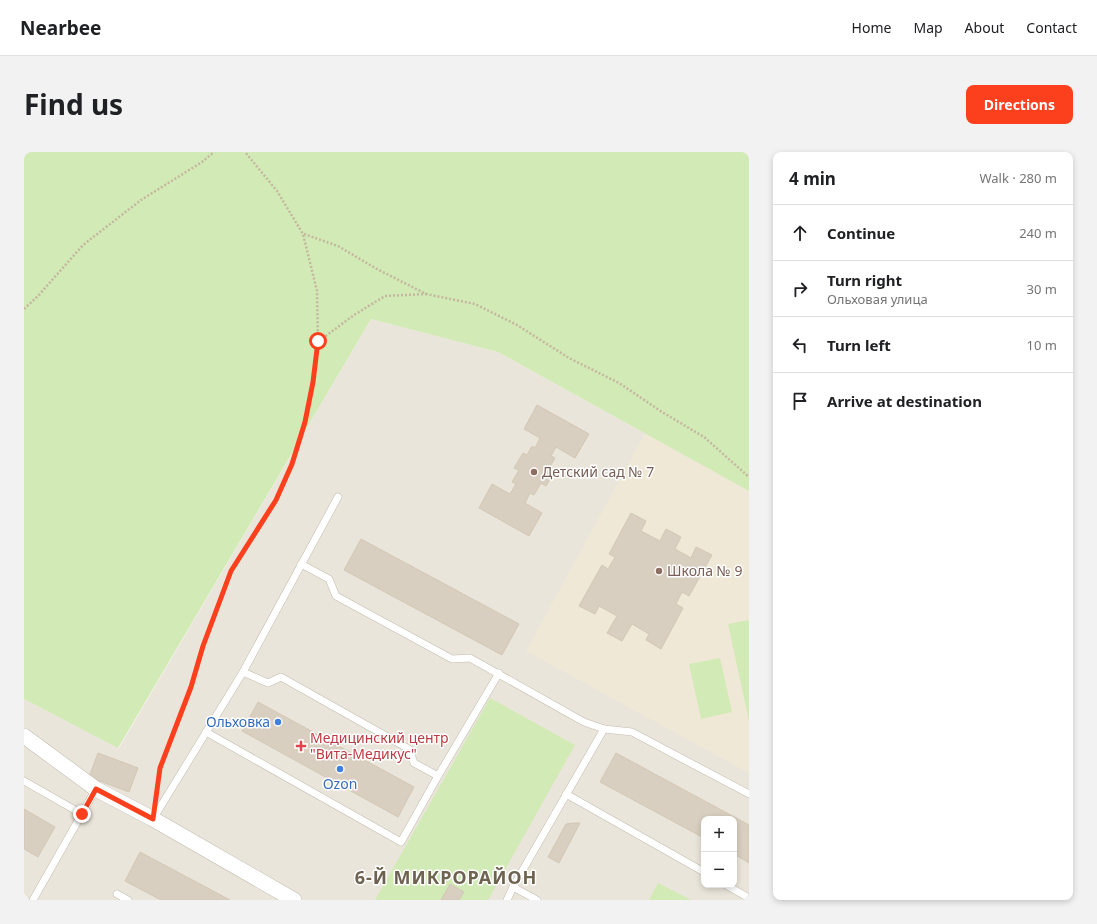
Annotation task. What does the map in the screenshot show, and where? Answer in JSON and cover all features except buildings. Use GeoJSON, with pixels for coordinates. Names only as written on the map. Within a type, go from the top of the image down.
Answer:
{"type":"FeatureCollection","features":[{"type":"Feature","properties":{"kind":"street"},"geometry":{"type":"LineString","coordinates":[[24,736],[96,789],[153,819],[294,900]]}},
{"type":"Feature","properties":{"kind":"lane"},"geometry":{"type":"LineString","coordinates":[[153,819],[243,672],[338,497]]}},
{"type":"Feature","properties":{"kind":"lane"},"geometry":{"type":"LineString","coordinates":[[301,564],[329,579],[336,596],[452,659],[470,658],[584,722],[604,729],[632,732],[749,794]]}},
{"type":"Feature","properties":{"kind":"lane"},"geometry":{"type":"LineString","coordinates":[[243,672],[268,683],[281,677],[408,749],[414,763],[438,776]]}},
{"type":"Feature","properties":{"kind":"lane"},"geometry":{"type":"LineString","coordinates":[[206,732],[401,842],[499,673]]}},
{"type":"Feature","properties":{"kind":"lane"},"geometry":{"type":"LineString","coordinates":[[507,900],[604,729]]}},
{"type":"Feature","properties":{"kind":"lane"},"geometry":{"type":"LineString","coordinates":[[24,781],[82,814]]}},
{"type":"Feature","properties":{"kind":"lane"},"geometry":{"type":"LineString","coordinates":[[33,900],[96,789]]}},
{"type":"Feature","properties":{"kind":"lane"},"geometry":{"type":"LineString","coordinates":[[566,794],[701,870]]}},
{"type":"Feature","properties":{"kind":"lane"},"geometry":{"type":"LineString","coordinates":[[513,887],[536,900]]}},
{"type":"Feature","properties":{"kind":"lane"},"geometry":{"type":"LineString","coordinates":[[731,888],[749,898]]}},
{"type":"Feature","properties":{"kind":"lane"},"geometry":{"type":"LineString","coordinates":[[116,894],[128,900]]}},
{"type":"Feature","properties":{"kind":"path"},"geometry":{"type":"LineString","coordinates":[[24,309],[38,296],[83,245],[141,200],[202,162],[214,152]]}},
{"type":"Feature","properties":{"kind":"path"},"geometry":{"type":"LineString","coordinates":[[153,819],[160,768],[191,687],[203,646],[231,571],[276,500],[292,464],[305,422],[313,382],[318,341],[317,291],[303,234],[277,191],[245,152]]}},
{"type":"Feature","properties":{"kind":"path"},"geometry":{"type":"LineString","coordinates":[[303,234],[338,246],[377,269],[426,294]]}},
{"type":"Feature","properties":{"kind":"path"},"geometry":{"type":"LineString","coordinates":[[318,341],[354,315],[385,296],[426,294],[475,304],[517,325],[569,358],[619,382],[662,412],[704,437],[749,477]]}},
{"type":"Feature","properties":{"kind":"shaded area"},"geometry":{"type":"Polygon","coordinates":[[[371,319],[498,352],[749,491],[749,900],[29,900],[24,893],[24,699],[119,748],[371,319]]]}},
{"type":"Feature","properties":{"kind":"shaded area","name":"Школа № 9"},"geometry":{"type":"Polygon","coordinates":[[[645,433],[749,491],[749,773],[526,651],[645,433]]]}},
{"type":"Feature","properties":{"kind":"green space"},"geometry":{"type":"Polygon","coordinates":[[[24,152],[749,152],[749,491],[498,352],[371,319],[118,748],[24,699],[24,152]]]}},
{"type":"Feature","properties":{"kind":"green space"},"geometry":{"type":"Polygon","coordinates":[[[749,620],[749,721],[728,624],[749,620]]]}},
{"type":"Feature","properties":{"kind":"green space"},"geometry":{"type":"Polygon","coordinates":[[[720,658],[732,712],[701,719],[689,664],[720,658]]]}},
{"type":"Feature","properties":{"kind":"green space"},"geometry":{"type":"Polygon","coordinates":[[[490,698],[575,745],[488,900],[375,900],[490,698]]]}},
{"type":"Feature","properties":{"kind":"green space"},"geometry":{"type":"Polygon","coordinates":[[[658,883],[691,900],[649,900],[658,883]]]}},
{"type":"Feature","properties":{"kind":"place","name":"Детский сад № 7"},"geometry":{"type":"Point","coordinates":[534,472]}},
{"type":"Feature","properties":{"kind":"place","name":"Школа № 9"},"geometry":{"type":"Point","coordinates":[659,571]}},
{"type":"Feature","properties":{"kind":"place","name":"Ольховка"},"geometry":{"type":"Point","coordinates":[278,722]}},
{"type":"Feature","properties":{"kind":"place","name":"Медицинский центр \"Вита-Медикус\""},"geometry":{"type":"Point","coordinates":[301,746]}},
{"type":"Feature","properties":{"kind":"place","name":"Ozon"},"geometry":{"type":"Point","coordinates":[340,769]}},
{"type":"Feature","properties":{"kind":"district","name":"6-Й МИКРОРАЙОН"},"geometry":{"type":"Point","coordinates":[446,878]}},
{"type":"Feature","properties":{"kind":"route"},"geometry":{"type":"LineString","coordinates":[[82,814],[96,789],[153,819],[160,768],[191,687],[203,646],[231,571],[276,500],[292,464],[305,422],[313,382],[318,341]]}}]}
